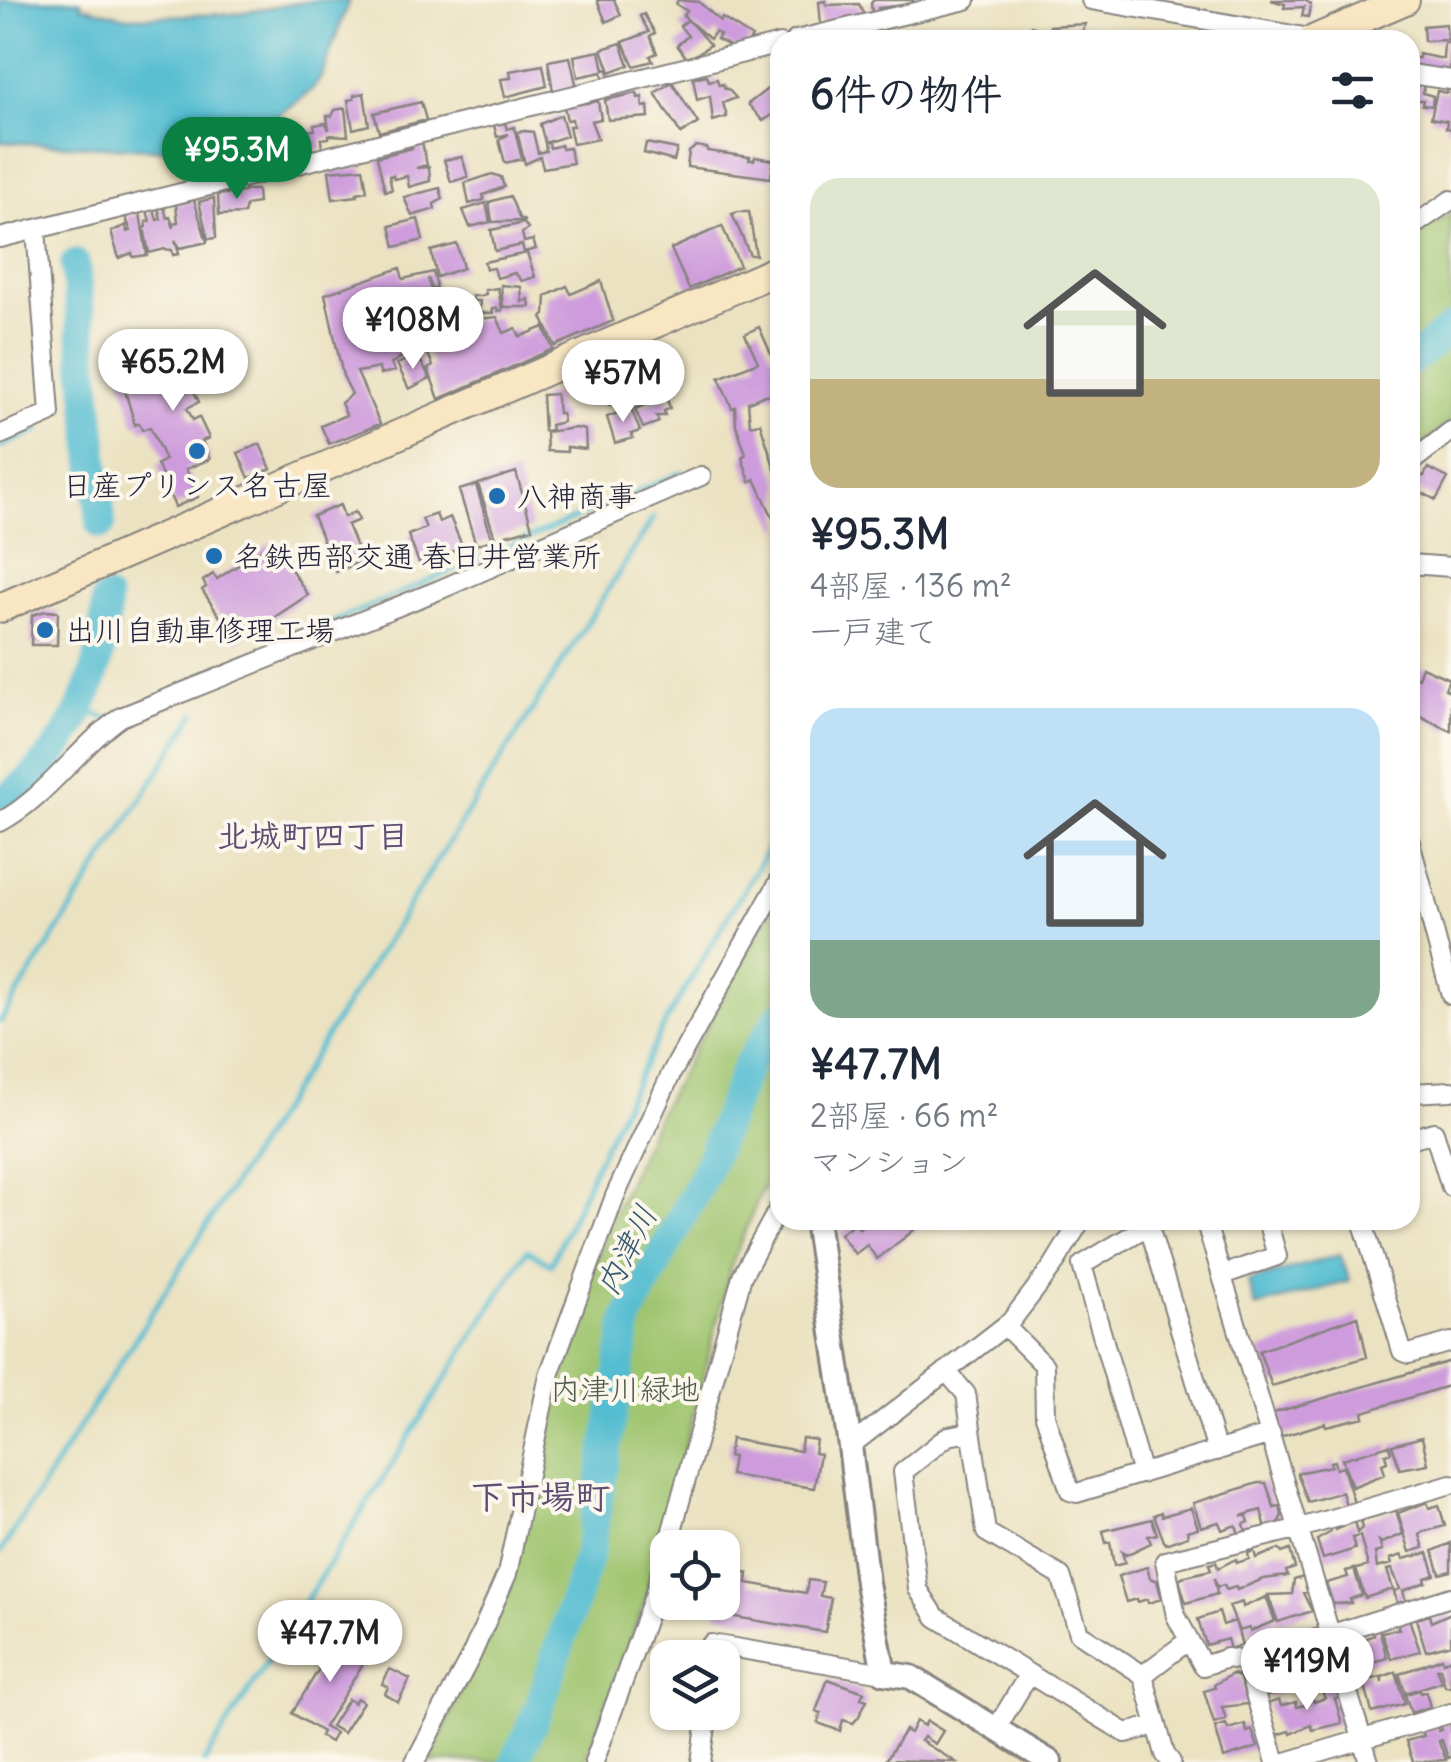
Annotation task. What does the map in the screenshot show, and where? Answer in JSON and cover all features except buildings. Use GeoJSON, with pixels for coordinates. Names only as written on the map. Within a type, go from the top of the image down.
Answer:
{"type":"FeatureCollection","features":[{"type":"Feature","properties":{"kind":"main road"},"geometry":{"type":"LineString","coordinates":[[1337,30],[1393,3]]}},
{"type":"Feature","properties":{"kind":"main road"},"geometry":{"type":"LineString","coordinates":[[0,608],[770,273]]}},
{"type":"Feature","properties":{"kind":"street"},"geometry":{"type":"LineString","coordinates":[[854,30],[966,0]]}},
{"type":"Feature","properties":{"kind":"street"},"geometry":{"type":"LineString","coordinates":[[1091,0],[1272,30]]}},
{"type":"Feature","properties":{"kind":"street"},"geometry":{"type":"LineString","coordinates":[[0,238],[770,46]]}},
{"type":"Feature","properties":{"kind":"street"},"geometry":{"type":"LineString","coordinates":[[1420,75],[1451,80]]}},
{"type":"Feature","properties":{"kind":"street"},"geometry":{"type":"LineString","coordinates":[[1420,221],[1451,200]]}},
{"type":"Feature","properties":{"kind":"street"},"geometry":{"type":"LineString","coordinates":[[0,435],[50,413],[36,229]]}},
{"type":"Feature","properties":{"kind":"street"},"geometry":{"type":"LineString","coordinates":[[1420,455],[1451,431]]}},
{"type":"Feature","properties":{"kind":"street"},"geometry":{"type":"LineString","coordinates":[[0,822],[24,809],[94,736],[122,717],[439,590],[701,476]]}},
{"type":"Feature","properties":{"kind":"street"},"geometry":{"type":"LineString","coordinates":[[1420,565],[1451,568]]}},
{"type":"Feature","properties":{"kind":"street"},"geometry":{"type":"LineString","coordinates":[[1420,877],[1450,983]]}},
{"type":"Feature","properties":{"kind":"street"},"geometry":{"type":"LineString","coordinates":[[415,1762],[471,1656],[507,1574],[549,1375],[615,1196],[672,1072],[770,898]]}},
{"type":"Feature","properties":{"kind":"street"},"geometry":{"type":"LineString","coordinates":[[1420,1093],[1451,1091]]}},
{"type":"Feature","properties":{"kind":"street"},"geometry":{"type":"LineString","coordinates":[[1420,1136],[1434,1132],[1451,1187]]}},
{"type":"Feature","properties":{"kind":"street"},"geometry":{"type":"LineString","coordinates":[[594,1762],[654,1596],[742,1276],[770,1224]]}},
{"type":"Feature","properties":{"kind":"street"},"geometry":{"type":"LineString","coordinates":[[818,1230],[866,1583],[884,1673]]}},
{"type":"Feature","properties":{"kind":"street"},"geometry":{"type":"LineString","coordinates":[[850,1446],[1005,1326],[1053,1266],[1075,1230]]}},
{"type":"Feature","properties":{"kind":"street"},"geometry":{"type":"LineString","coordinates":[[1141,1230],[1082,1265],[1142,1474]]}},
{"type":"Feature","properties":{"kind":"street"},"geometry":{"type":"LineString","coordinates":[[1150,1230],[1218,1451]]}},
{"type":"Feature","properties":{"kind":"street"},"geometry":{"type":"LineString","coordinates":[[1208,1230],[1370,1762]]}},
{"type":"Feature","properties":{"kind":"street"},"geometry":{"type":"LineString","coordinates":[[1222,1275],[1277,1256],[1270,1230]]}},
{"type":"Feature","properties":{"kind":"street"},"geometry":{"type":"LineString","coordinates":[[1365,1230],[1402,1351],[1409,1354],[1451,1342]]}},
{"type":"Feature","properties":{"kind":"street"},"geometry":{"type":"LineString","coordinates":[[1005,1326],[1044,1365],[1045,1416],[1070,1491],[1077,1493],[1271,1434]]}},
{"type":"Feature","properties":{"kind":"street"},"geometry":{"type":"LineString","coordinates":[[946,1371],[966,1394],[986,1532],[1061,1576],[1079,1633],[1143,1675],[1170,1762]]}},
{"type":"Feature","properties":{"kind":"street"},"geometry":{"type":"LineString","coordinates":[[971,1432],[948,1436],[903,1472],[918,1589],[936,1617],[1126,1733],[1157,1725]]}},
{"type":"Feature","properties":{"kind":"street"},"geometry":{"type":"LineString","coordinates":[[1451,1484],[1300,1528],[1165,1561],[1176,1616],[1204,1666],[1227,1658],[1245,1661],[1451,1597]]}},
{"type":"Feature","properties":{"kind":"street"},"geometry":{"type":"LineString","coordinates":[[1143,1675],[1188,1640]]}},
{"type":"Feature","properties":{"kind":"street"},"geometry":{"type":"LineString","coordinates":[[740,1649],[911,1678],[1050,1762]]}},
{"type":"Feature","properties":{"kind":"street"},"geometry":{"type":"LineString","coordinates":[[1245,1661],[1276,1762]]}},
{"type":"Feature","properties":{"kind":"street"},"geometry":{"type":"LineString","coordinates":[[996,1729],[1028,1674]]}},
{"type":"Feature","properties":{"kind":"street"},"geometry":{"type":"LineString","coordinates":[[1286,1762],[1451,1713]]}},
{"type":"Feature","properties":{"kind":"street"},"geometry":{"type":"LineString","coordinates":[[701,1762],[705,1730]]}},
{"type":"Feature","properties":{"kind":"green space"},"geometry":{"type":"Polygon","coordinates":[[[1451,213],[1451,422],[1420,447],[1420,233],[1451,213]]]}},
{"type":"Feature","properties":{"kind":"green space","name":"内津川緑地"},"geometry":{"type":"Polygon","coordinates":[[[770,912],[770,1177],[731,1266],[664,1530],[650,1530],[648,1594],[585,1762],[430,1762],[513,1573],[557,1363],[614,1213],[657,1116],[770,912]]]}},
{"type":"Feature","properties":{"kind":"water"},"geometry":{"type":"Polygon","coordinates":[[[0,0],[81,0],[81,6],[128,17],[232,14],[318,0],[349,0],[322,76],[312,90],[258,130],[175,150],[0,142],[0,0]]]}},
{"type":"Feature","properties":{"kind":"water"},"geometry":{"type":"Polygon","coordinates":[[[1340,1255],[1350,1281],[1256,1307],[1248,1281],[1340,1255]]]}},
{"type":"Feature","properties":{"kind":"waterway"},"geometry":{"type":"LineString","coordinates":[[75,264],[101,524]]}},
{"type":"Feature","properties":{"kind":"waterway","name":"内津川"},"geometry":{"type":"LineString","coordinates":[[1420,354],[1451,328]]}},
{"type":"Feature","properties":{"kind":"waterway"},"geometry":{"type":"LineString","coordinates":[[0,447],[40,429]]}},
{"type":"Feature","properties":{"kind":"waterway"},"geometry":{"type":"LineString","coordinates":[[300,636],[683,472]]}},
{"type":"Feature","properties":{"kind":"waterway"},"geometry":{"type":"LineString","coordinates":[[0,1553],[654,517]]}},
{"type":"Feature","properties":{"kind":"waterway"},"geometry":{"type":"LineString","coordinates":[[0,802],[45,763],[78,714],[98,659],[106,600]]}},
{"type":"Feature","properties":{"kind":"waterway"},"geometry":{"type":"LineString","coordinates":[[83,708],[110,717]]}},
{"type":"Feature","properties":{"kind":"waterway"},"geometry":{"type":"LineString","coordinates":[[0,1022],[195,714]]}},
{"type":"Feature","properties":{"kind":"waterway"},"geometry":{"type":"LineString","coordinates":[[204,1762],[527,1250],[551,1264],[666,1021],[770,846]]}},
{"type":"Feature","properties":{"kind":"waterway","name":"内津川"},"geometry":{"type":"LineString","coordinates":[[515,1762],[539,1708],[589,1554],[628,1318],[704,1175],[747,1066],[770,1031]]}},
{"type":"Feature","properties":{"kind":"place","name":"日産プリンス名古屋"},"geometry":{"type":"Point","coordinates":[197,451]}},
{"type":"Feature","properties":{"kind":"place","name":"八神商事"},"geometry":{"type":"Point","coordinates":[497,496]}},
{"type":"Feature","properties":{"kind":"place","name":"名鉄西部交通 春日井営業所"},"geometry":{"type":"Point","coordinates":[214,556]}},
{"type":"Feature","properties":{"kind":"place","name":"出川自動車修理工場"},"geometry":{"type":"Point","coordinates":[45,630]}},
{"type":"Feature","properties":{"kind":"district","name":"北城町四丁目"},"geometry":{"type":"Point","coordinates":[313,835]}},
{"type":"Feature","properties":{"kind":"district","name":"下市場町"},"geometry":{"type":"Point","coordinates":[540,1496]}}]}
